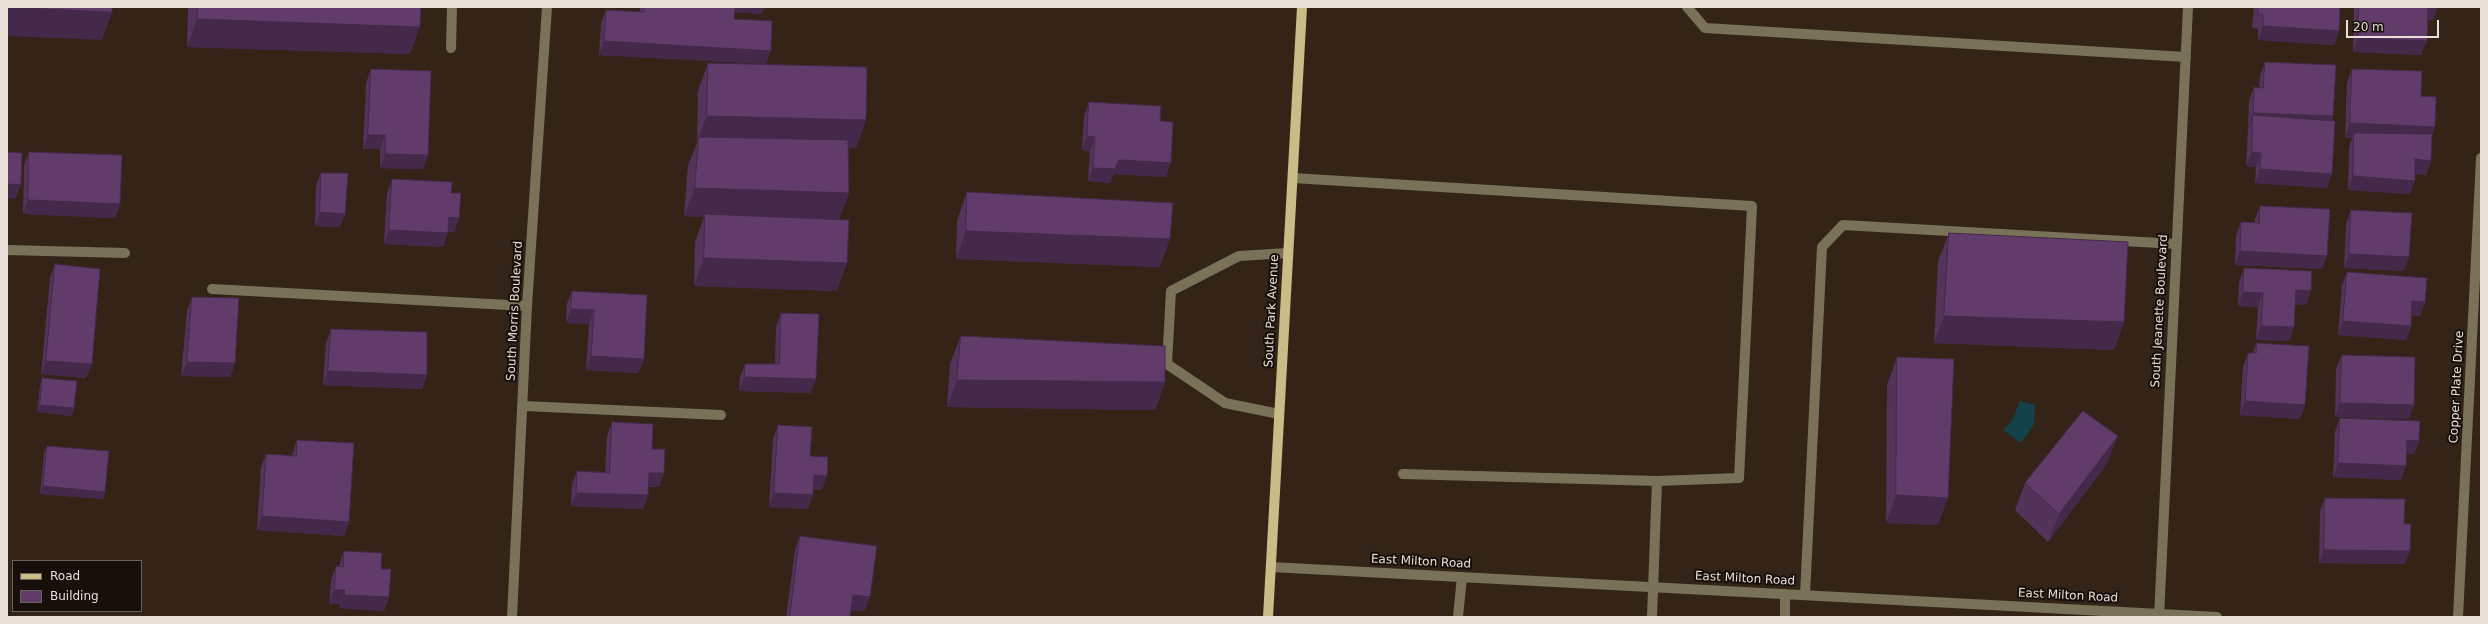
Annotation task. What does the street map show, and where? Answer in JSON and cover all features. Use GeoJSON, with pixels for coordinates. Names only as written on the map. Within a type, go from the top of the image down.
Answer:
{"type":"FeatureCollection","features":[{"type":"Feature","properties":{"kind":"main road","name":"South Park Avenue"},"geometry":{"type":"LineString","coordinates":[[1268,617],[1302,7]]}},
{"type":"Feature","properties":{"kind":"street"},"geometry":{"type":"LineString","coordinates":[[451,48],[452,7]]}},
{"type":"Feature","properties":{"kind":"street","name":"South Morris Boulevard"},"geometry":{"type":"LineString","coordinates":[[512,617],[524,406],[527,306],[546,7]]}},
{"type":"Feature","properties":{"kind":"street"},"geometry":{"type":"LineString","coordinates":[[1687,7],[1705,28],[2186,57]]}},
{"type":"Feature","properties":{"kind":"street","name":"South Jeanette Boulevard"},"geometry":{"type":"LineString","coordinates":[[2159,615],[2188,7]]}},
{"type":"Feature","properties":{"kind":"street","name":"Copper Plate Drive"},"geometry":{"type":"LineString","coordinates":[[2458,617],[2481,158]]}},
{"type":"Feature","properties":{"kind":"street"},"geometry":{"type":"LineString","coordinates":[[1293,178],[1752,206],[1739,478],[1657,481],[1403,474]]}},
{"type":"Feature","properties":{"kind":"street"},"geometry":{"type":"LineString","coordinates":[[1805,595],[1822,247],[1843,225],[2177,244]]}},
{"type":"Feature","properties":{"kind":"street"},"geometry":{"type":"LineString","coordinates":[[7,250],[125,253]]}},
{"type":"Feature","properties":{"kind":"street"},"geometry":{"type":"LineString","coordinates":[[1279,414],[1225,403],[1166,364],[1171,291],[1239,256],[1288,253]]}},
{"type":"Feature","properties":{"kind":"street"},"geometry":{"type":"LineString","coordinates":[[212,289],[527,306]]}},
{"type":"Feature","properties":{"kind":"street"},"geometry":{"type":"LineString","coordinates":[[524,406],[722,415]]}},
{"type":"Feature","properties":{"kind":"street"},"geometry":{"type":"LineString","coordinates":[[1652,617],[1657,481]]}},
{"type":"Feature","properties":{"kind":"street","name":"East Milton Road"},"geometry":{"type":"LineString","coordinates":[[1270,567],[2217,617]]}},
{"type":"Feature","properties":{"kind":"street"},"geometry":{"type":"LineString","coordinates":[[1458,617],[1462,577]]}},
{"type":"Feature","properties":{"kind":"street"},"geometry":{"type":"LineString","coordinates":[[1785,594],[1785,617]]}},
{"type":"Feature","properties":{"kind":"water"},"geometry":{"type":"Polygon","coordinates":[[[2020,401],[2035,405],[2034,424],[2021,443],[2003,430],[2012,421],[2020,401]]]}},
{"type":"Feature","properties":{"kind":"building"},"geometry":{"type":"Polygon","coordinates":[[[7,7],[112,7],[112,12],[7,7]]]}},
{"type":"Feature","properties":{"kind":"building"},"geometry":{"type":"Polygon","coordinates":[[[198,7],[421,7],[420,27],[197,19],[198,7]]]}},
{"type":"Feature","properties":{"kind":"building"},"geometry":{"type":"Polygon","coordinates":[[[644,7],[735,7],[734,19],[772,21],[771,51],[604,41],[606,10],[644,12],[644,7]]]}},
{"type":"Feature","properties":{"kind":"building"},"geometry":{"type":"Polygon","coordinates":[[[2258,7],[2340,7],[2339,31],[2263,26],[2263,15],[2258,13],[2258,7]]]}},
{"type":"Feature","properties":{"kind":"building"},"geometry":{"type":"Polygon","coordinates":[[[2359,7],[2428,7],[2427,41],[2358,38],[2359,7]]]}},
{"type":"Feature","properties":{"kind":"building"},"geometry":{"type":"Polygon","coordinates":[[[2265,62],[2336,65],[2333,116],[2253,113],[2254,87],[2263,88],[2265,62]]]}},
{"type":"Feature","properties":{"kind":"building"},"geometry":{"type":"Polygon","coordinates":[[[708,63],[867,67],[866,120],[707,116],[708,63]]]}},
{"type":"Feature","properties":{"kind":"building"},"geometry":{"type":"Polygon","coordinates":[[[371,69],[431,71],[428,155],[385,154],[385,135],[368,135],[371,69]]]}},
{"type":"Feature","properties":{"kind":"building"},"geometry":{"type":"Polygon","coordinates":[[[2352,69],[2422,71],[2421,96],[2436,97],[2435,127],[2350,123],[2352,69]]]}},
{"type":"Feature","properties":{"kind":"building"},"geometry":{"type":"Polygon","coordinates":[[[1089,102],[1161,106],[1160,121],[1173,122],[1171,163],[1119,160],[1115,169],[1093,168],[1095,137],[1087,136],[1089,102]]]}},
{"type":"Feature","properties":{"kind":"building"},"geometry":{"type":"Polygon","coordinates":[[[2253,115],[2335,121],[2332,174],[2260,169],[2261,153],[2252,152],[2253,115]]]}},
{"type":"Feature","properties":{"kind":"building"},"geometry":{"type":"Polygon","coordinates":[[[2354,133],[2432,134],[2431,161],[2415,159],[2415,181],[2353,176],[2354,133]]]}},
{"type":"Feature","properties":{"kind":"building"},"geometry":{"type":"Polygon","coordinates":[[[699,137],[848,140],[849,193],[695,188],[699,137]]]}},
{"type":"Feature","properties":{"kind":"building"},"geometry":{"type":"Polygon","coordinates":[[[7,152],[22,153],[21,185],[7,184],[7,152]]]}},
{"type":"Feature","properties":{"kind":"building"},"geometry":{"type":"Polygon","coordinates":[[[29,152],[122,155],[120,204],[28,200],[29,152]]]}},
{"type":"Feature","properties":{"kind":"building"},"geometry":{"type":"Polygon","coordinates":[[[321,173],[348,173],[345,214],[320,212],[321,173]]]}},
{"type":"Feature","properties":{"kind":"building"},"geometry":{"type":"Polygon","coordinates":[[[392,179],[452,182],[451,193],[461,193],[459,218],[449,217],[448,233],[389,230],[392,179]]]}},
{"type":"Feature","properties":{"kind":"building"},"geometry":{"type":"Polygon","coordinates":[[[967,192],[1173,203],[1170,239],[966,231],[967,192]]]}},
{"type":"Feature","properties":{"kind":"building"},"geometry":{"type":"Polygon","coordinates":[[[2260,206],[2330,209],[2327,256],[2240,251],[2241,222],[2259,223],[2260,206]]]}},
{"type":"Feature","properties":{"kind":"building"},"geometry":{"type":"Polygon","coordinates":[[[2351,210],[2412,213],[2409,257],[2349,254],[2351,210]]]}},
{"type":"Feature","properties":{"kind":"building"},"geometry":{"type":"Polygon","coordinates":[[[705,214],[849,220],[847,263],[704,258],[705,214]]]}},
{"type":"Feature","properties":{"kind":"building"},"geometry":{"type":"Polygon","coordinates":[[[1949,233],[2128,242],[2124,322],[1944,316],[1949,233]]]}},
{"type":"Feature","properties":{"kind":"building"},"geometry":{"type":"Polygon","coordinates":[[[55,264],[100,269],[92,364],[46,361],[55,264]]]}},
{"type":"Feature","properties":{"kind":"building"},"geometry":{"type":"Polygon","coordinates":[[[2244,268],[2312,271],[2311,291],[2296,290],[2294,327],[2261,326],[2263,293],[2243,292],[2244,268]]]}},
{"type":"Feature","properties":{"kind":"building"},"geometry":{"type":"Polygon","coordinates":[[[2347,272],[2427,278],[2425,302],[2412,301],[2411,326],[2343,321],[2347,272]]]}},
{"type":"Feature","properties":{"kind":"building"},"geometry":{"type":"Polygon","coordinates":[[[572,291],[647,295],[644,359],[591,356],[594,310],[571,309],[572,291]]]}},
{"type":"Feature","properties":{"kind":"building"},"geometry":{"type":"Polygon","coordinates":[[[192,297],[239,298],[235,363],[187,362],[192,297]]]}},
{"type":"Feature","properties":{"kind":"building"},"geometry":{"type":"Polygon","coordinates":[[[781,313],[819,314],[816,379],[744,377],[745,364],[779,364],[781,313]]]}},
{"type":"Feature","properties":{"kind":"building"},"geometry":{"type":"Polygon","coordinates":[[[331,329],[427,332],[427,375],[328,371],[331,329]]]}},
{"type":"Feature","properties":{"kind":"building"},"geometry":{"type":"Polygon","coordinates":[[[961,336],[1165,346],[1165,382],[957,380],[961,336]]]}},
{"type":"Feature","properties":{"kind":"building"},"geometry":{"type":"Polygon","coordinates":[[[2256,343],[2309,346],[2305,405],[2245,401],[2248,353],[2256,353],[2256,343]]]}},
{"type":"Feature","properties":{"kind":"building"},"geometry":{"type":"Polygon","coordinates":[[[2342,355],[2415,357],[2414,405],[2340,403],[2342,355]]]}},
{"type":"Feature","properties":{"kind":"building"},"geometry":{"type":"Polygon","coordinates":[[[1897,357],[1954,359],[1948,498],[1896,495],[1897,357]]]}},
{"type":"Feature","properties":{"kind":"building"},"geometry":{"type":"Polygon","coordinates":[[[42,378],[77,381],[74,408],[40,405],[42,378]]]}},
{"type":"Feature","properties":{"kind":"building"},"geometry":{"type":"Polygon","coordinates":[[[2083,411],[2118,436],[2059,514],[2025,483],[2083,411]]]}},
{"type":"Feature","properties":{"kind":"building"},"geometry":{"type":"Polygon","coordinates":[[[2340,418],[2420,421],[2419,441],[2407,440],[2406,466],[2338,463],[2340,418]]]}},
{"type":"Feature","properties":{"kind":"building"},"geometry":{"type":"Polygon","coordinates":[[[612,422],[653,424],[652,449],[665,449],[664,473],[649,473],[648,495],[576,493],[577,471],[609,473],[612,422]]]}},
{"type":"Feature","properties":{"kind":"building"},"geometry":{"type":"Polygon","coordinates":[[[778,425],[812,427],[810,456],[828,457],[827,476],[814,475],[813,495],[774,493],[778,425]]]}},
{"type":"Feature","properties":{"kind":"building"},"geometry":{"type":"Polygon","coordinates":[[[297,440],[354,443],[349,522],[262,516],[266,454],[296,456],[297,440]]]}},
{"type":"Feature","properties":{"kind":"building"},"geometry":{"type":"Polygon","coordinates":[[[47,446],[109,451],[105,492],[43,486],[47,446]]]}},
{"type":"Feature","properties":{"kind":"building"},"geometry":{"type":"Polygon","coordinates":[[[2325,498],[2405,499],[2404,524],[2411,524],[2410,551],[2324,550],[2325,498]]]}},
{"type":"Feature","properties":{"kind":"building"},"geometry":{"type":"Polygon","coordinates":[[[800,536],[877,546],[870,597],[853,595],[850,617],[790,616],[800,536]]]}},
{"type":"Feature","properties":{"kind":"building"},"geometry":{"type":"Polygon","coordinates":[[[344,551],[382,553],[381,569],[391,569],[389,597],[344,595],[345,590],[334,590],[336,566],[343,567],[344,551]]]}}]}
